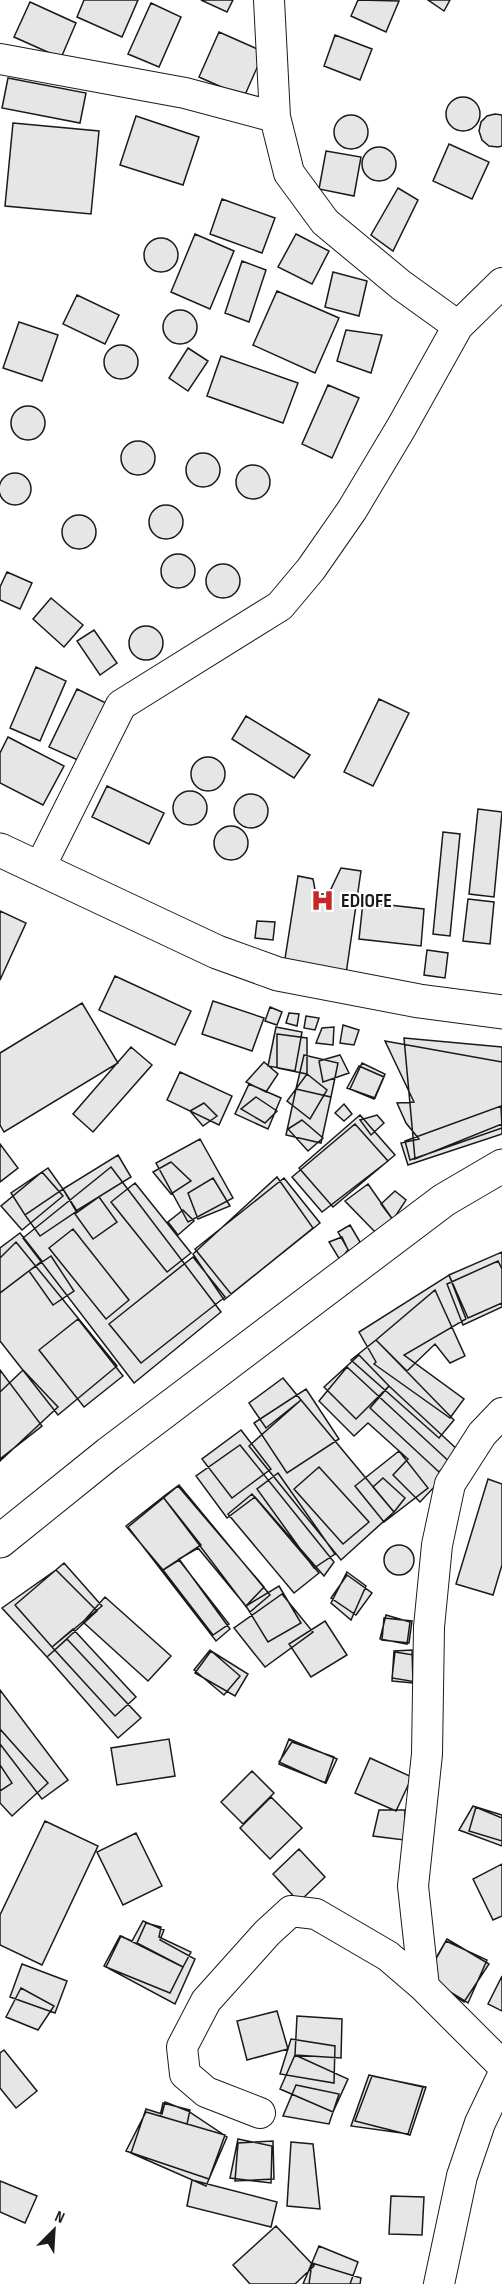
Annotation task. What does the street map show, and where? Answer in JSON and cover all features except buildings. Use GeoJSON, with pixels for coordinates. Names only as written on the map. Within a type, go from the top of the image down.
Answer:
{"type":"FeatureCollection","features":[{"type":"Feature","properties":{"kind":"street"},"geometry":{"type":"LineString","coordinates":[[269,0],[275,117],[289,174],[324,222],[401,285],[458,326]]}},
{"type":"Feature","properties":{"kind":"street"},"geometry":{"type":"LineString","coordinates":[[0,59],[185,93],[275,117]]}},
{"type":"Feature","properties":{"kind":"street"},"geometry":{"type":"LineString","coordinates":[[39,869],[121,705],[280,606],[311,569],[352,510],[458,326],[502,283]]}},
{"type":"Feature","properties":{"kind":"street"},"geometry":{"type":"LineString","coordinates":[[0,850],[217,952],[278,974],[419,1001],[502,1012]]}},
{"type":"Feature","properties":{"kind":"street"},"geometry":{"type":"LineString","coordinates":[[0,1541],[108,1454],[444,1200],[502,1166]]}},
{"type":"Feature","properties":{"kind":"street"},"geometry":{"type":"LineString","coordinates":[[424,1987],[413,1886],[427,1754],[429,1627],[437,1545],[450,1484],[482,1434],[502,1413]]}},
{"type":"Feature","properties":{"kind":"street"},"geometry":{"type":"LineString","coordinates":[[260,2113],[206,2092],[185,2074],[182,2047],[207,2001],[267,1933],[291,1911],[316,1914],[388,1956],[424,1987],[502,2065]]}},
{"type":"Feature","properties":{"kind":"street"},"geometry":{"type":"LineString","coordinates":[[439,2284],[462,2176],[480,2123],[502,2076]]}},
{"type":"Feature","properties":{"kind":"place","name":"EDIOFE"},"geometry":{"type":"Point","coordinates":[323,901]}}]}
